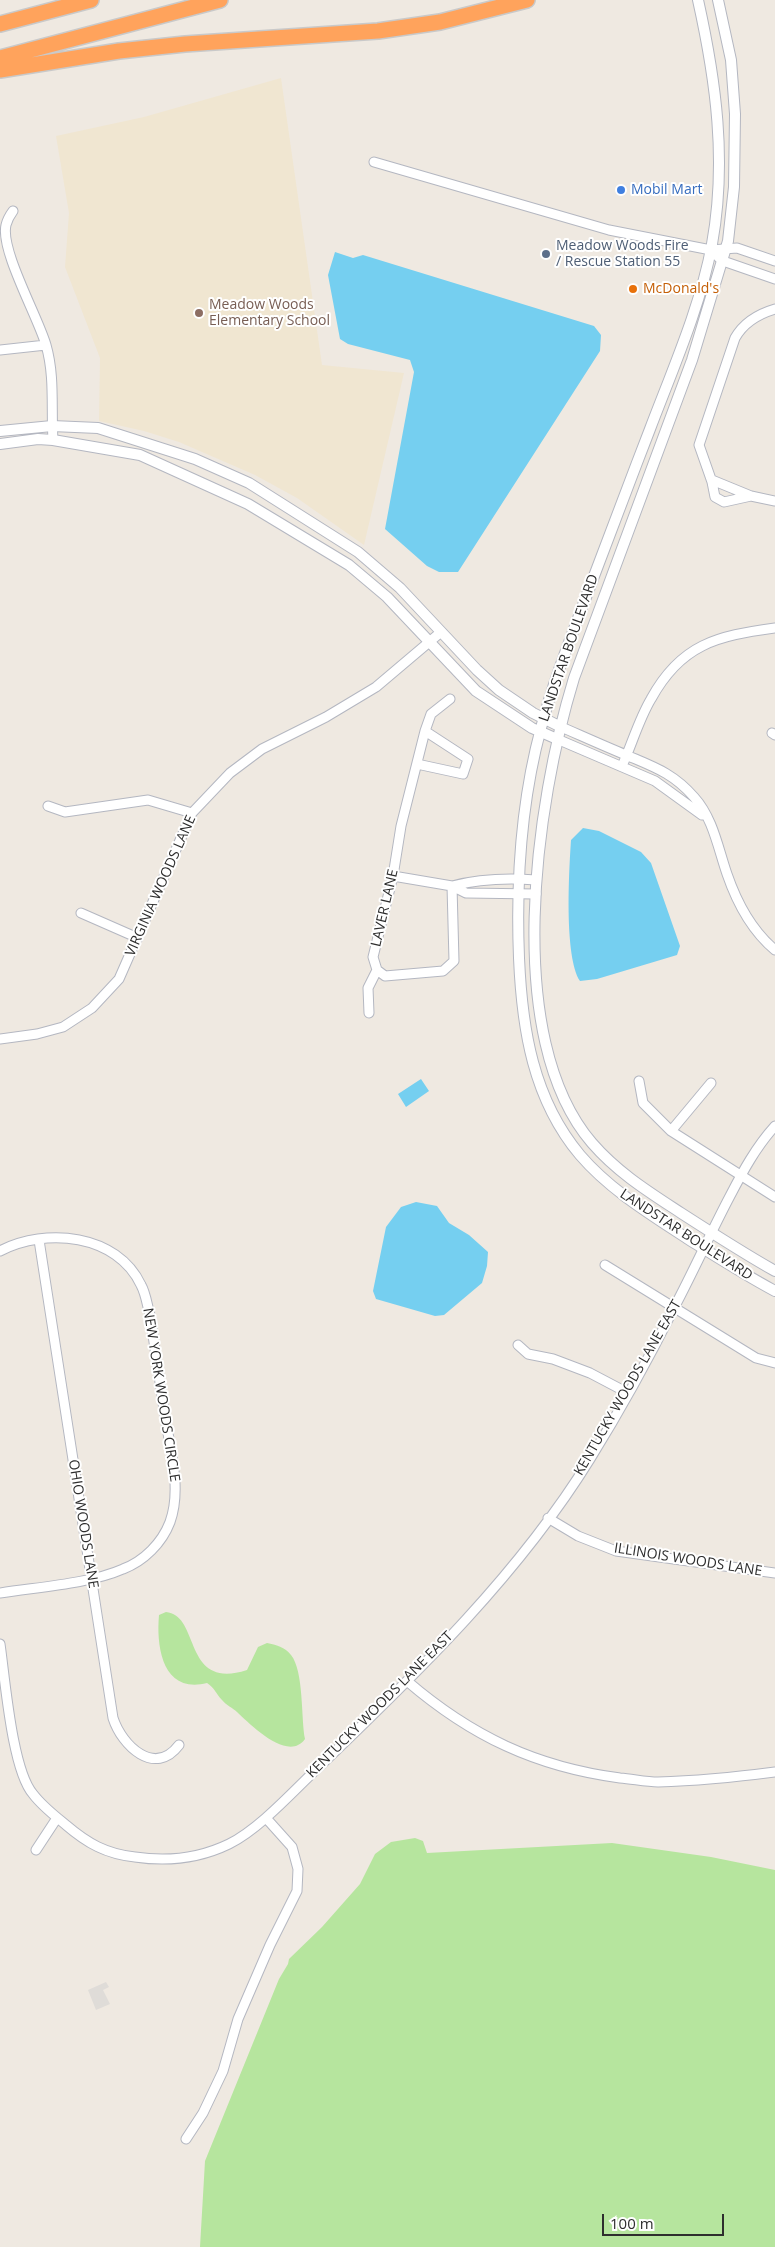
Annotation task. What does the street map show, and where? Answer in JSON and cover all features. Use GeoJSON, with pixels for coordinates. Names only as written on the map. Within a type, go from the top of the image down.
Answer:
{"type":"FeatureCollection","features":[{"type":"Feature","properties":{"kind":"highway"},"geometry":{"type":"LineString","coordinates":[[0,15],[50,0]]}},
{"type":"Feature","properties":{"kind":"highway"},"geometry":{"type":"LineString","coordinates":[[0,24],[91,0]]}},
{"type":"Feature","properties":{"kind":"highway"},"geometry":{"type":"LineString","coordinates":[[0,58],[220,0]]}},
{"type":"Feature","properties":{"kind":"highway"},"geometry":{"type":"LineString","coordinates":[[0,70],[119,51],[185,44],[378,31],[440,22],[527,0]]}},
{"type":"Feature","properties":{"kind":"street","name":"LANDSTAR BOULEVARD"},"geometry":{"type":"LineString","coordinates":[[698,0],[719,118],[719,189],[711,250],[683,342],[560,667],[540,732],[527,801],[518,879],[520,981],[525,1026],[532,1063],[551,1113],[580,1155],[614,1189],[638,1207],[775,1291]]}},
{"type":"Feature","properties":{"kind":"street","name":"LANDSTAR BOULEVARD"},"geometry":{"type":"LineString","coordinates":[[718,0],[731,60],[735,114],[734,187],[727,248],[686,378],[574,678],[559,726],[544,806],[536,880],[537,981],[542,1023],[550,1063],[568,1106],[592,1143],[628,1178],[775,1271]]}},
{"type":"Feature","properties":{"kind":"street"},"geometry":{"type":"LineString","coordinates":[[374,162],[609,230],[711,250],[737,248],[775,261]]}},
{"type":"Feature","properties":{"kind":"street"},"geometry":{"type":"LineString","coordinates":[[13,211],[5,226],[13,267],[46,345],[52,376],[53,440]]}},
{"type":"Feature","properties":{"kind":"street"},"geometry":{"type":"LineString","coordinates":[[711,250],[723,261],[775,279]]}},
{"type":"Feature","properties":{"kind":"street"},"geometry":{"type":"LineString","coordinates":[[751,496],[724,502],[715,497],[712,480],[699,444],[734,338],[741,326],[764,312],[775,309]]}},
{"type":"Feature","properties":{"kind":"street"},"geometry":{"type":"LineString","coordinates":[[0,350],[46,345]]}},
{"type":"Feature","properties":{"kind":"street"},"geometry":{"type":"LineString","coordinates":[[38,439],[52,426]]}},
{"type":"Feature","properties":{"kind":"street"},"geometry":{"type":"LineString","coordinates":[[0,430],[52,426],[98,428],[144,441],[195,459],[249,483],[358,552],[400,588],[498,690],[544,720],[627,756],[656,766],[678,781],[695,798],[714,832],[740,907],[763,940],[775,950]]}},
{"type":"Feature","properties":{"kind":"street"},"geometry":{"type":"LineString","coordinates":[[0,444],[38,439],[53,440],[140,454],[248,504],[349,565],[387,597],[476,690],[540,732],[655,781],[706,818]]}},
{"type":"Feature","properties":{"kind":"street"},"geometry":{"type":"LineString","coordinates":[[712,480],[751,496],[775,501]]}},
{"type":"Feature","properties":{"kind":"street"},"geometry":{"type":"LineString","coordinates":[[622,766],[650,699],[679,660],[713,640],[775,628]]}},
{"type":"Feature","properties":{"kind":"street","name":"VIRGINIA WOODS LANE"},"geometry":{"type":"LineString","coordinates":[[0,1039],[37,1034],[63,1026],[92,1008],[119,979],[192,813],[230,773],[262,748],[326,717],[376,687],[441,632]]}},
{"type":"Feature","properties":{"kind":"street","name":"LAVER LANE"},"geometry":{"type":"LineString","coordinates":[[377,970],[373,957],[393,876],[401,826],[425,731],[431,714],[450,699]]}},
{"type":"Feature","properties":{"kind":"street"},"geometry":{"type":"LineString","coordinates":[[418,764],[463,774],[468,759],[425,731]]}},
{"type":"Feature","properties":{"kind":"street"},"geometry":{"type":"LineString","coordinates":[[48,806],[65,812],[148,800],[192,813]]}},
{"type":"Feature","properties":{"kind":"street"},"geometry":{"type":"LineString","coordinates":[[393,876],[452,886],[466,893],[536,894]]}},
{"type":"Feature","properties":{"kind":"street"},"geometry":{"type":"LineString","coordinates":[[452,886],[466,882],[518,879],[536,880]]}},
{"type":"Feature","properties":{"kind":"street"},"geometry":{"type":"LineString","coordinates":[[369,1013],[368,988],[377,970],[385,976],[443,972],[454,961],[452,886]]}},
{"type":"Feature","properties":{"kind":"street"},"geometry":{"type":"LineString","coordinates":[[81,913],[138,938]]}},
{"type":"Feature","properties":{"kind":"street"},"geometry":{"type":"LineString","coordinates":[[639,1081],[643,1103],[671,1131],[775,1197]]}},
{"type":"Feature","properties":{"kind":"street"},"geometry":{"type":"LineString","coordinates":[[671,1131],[710,1083]]}},
{"type":"Feature","properties":{"kind":"street","name":"KENTUCKY WOODS LANE EAST"},"geometry":{"type":"LineString","coordinates":[[0,1644],[18,1763],[31,1793],[57,1818],[87,1842],[122,1856],[151,1860],[192,1858],[231,1843],[266,1818],[407,1681],[485,1600],[548,1518],[589,1461],[675,1306],[740,1176],[760,1142],[775,1126]]}},
{"type":"Feature","properties":{"kind":"street","name":"NEW YORK WOODS CIRCLE"},"geometry":{"type":"LineString","coordinates":[[0,1593],[91,1578],[122,1570],[134,1564],[152,1549],[164,1533],[170,1521],[176,1486],[150,1315],[144,1294],[135,1275],[116,1256],[95,1244],[65,1238],[39,1240]]}},
{"type":"Feature","properties":{"kind":"street"},"geometry":{"type":"LineString","coordinates":[[0,1251],[18,1244],[39,1240]]}},
{"type":"Feature","properties":{"kind":"street","name":"OHIO WOODS LANE"},"geometry":{"type":"LineString","coordinates":[[39,1240],[113,1718],[121,1738],[135,1752],[154,1758],[164,1758],[173,1754],[179,1745]]}},
{"type":"Feature","properties":{"kind":"street"},"geometry":{"type":"LineString","coordinates":[[605,1265],[675,1306],[756,1358],[775,1363]]}},
{"type":"Feature","properties":{"kind":"street"},"geometry":{"type":"LineString","coordinates":[[518,1345],[528,1354],[553,1359],[590,1373],[628,1393]]}},
{"type":"Feature","properties":{"kind":"street","name":"ILLINOIS WOODS LANE"},"geometry":{"type":"LineString","coordinates":[[548,1518],[578,1536],[616,1551],[775,1573]]}},
{"type":"Feature","properties":{"kind":"street"},"geometry":{"type":"LineString","coordinates":[[407,1681],[434,1704],[485,1737],[529,1756],[590,1774],[657,1782],[775,1772]]}},
{"type":"Feature","properties":{"kind":"street"},"geometry":{"type":"LineString","coordinates":[[36,1850],[57,1818]]}},
{"type":"Feature","properties":{"kind":"street"},"geometry":{"type":"LineString","coordinates":[[186,2139],[203,2113],[222,2071],[238,2019],[270,1945],[297,1891],[298,1869],[292,1847],[266,1818]]}},
{"type":"Feature","properties":{"kind":"shaded area","name":"Meadow Woods Elementary School"},"geometry":{"type":"Polygon","coordinates":[[[281,78],[322,365],[404,373],[364,545],[297,498],[255,475],[179,442],[144,431],[99,421],[100,358],[65,267],[69,213],[56,136],[144,117],[281,78]]]}},
{"type":"Feature","properties":{"kind":"shaded area"},"geometry":{"type":"Polygon","coordinates":[[[106,1982],[109,1987],[103,1990],[110,2004],[96,2010],[88,1990],[106,1982]]]}},
{"type":"Feature","properties":{"kind":"green space"},"geometry":{"type":"Polygon","coordinates":[[[166,1612],[177,1616],[184,1625],[202,1662],[212,1670],[226,1674],[247,1670],[258,1647],[267,1643],[289,1652],[298,1672],[305,1739],[298,1745],[289,1747],[279,1744],[260,1732],[225,1703],[207,1683],[192,1685],[181,1682],[172,1675],[165,1666],[159,1641],[159,1615],[166,1612]]]}},
{"type":"Feature","properties":{"kind":"green space"},"geometry":{"type":"Polygon","coordinates":[[[415,1838],[423,1841],[427,1853],[612,1843],[711,1857],[775,1870],[775,2247],[200,2247],[205,2161],[279,1979],[289,1959],[322,1927],[360,1884],[375,1854],[391,1842],[415,1838]]]}},
{"type":"Feature","properties":{"kind":"water"},"geometry":{"type":"Polygon","coordinates":[[[335,252],[353,258],[363,255],[594,326],[601,335],[600,351],[458,572],[439,572],[427,566],[385,529],[414,372],[410,360],[348,344],[340,339],[328,275],[335,252]]]}},
{"type":"Feature","properties":{"kind":"water"},"geometry":{"type":"Polygon","coordinates":[[[583,828],[599,831],[641,852],[651,863],[680,946],[677,955],[597,979],[580,981],[575,969],[572,953],[569,892],[571,840],[583,828]]]}},
{"type":"Feature","properties":{"kind":"water"},"geometry":{"type":"Polygon","coordinates":[[[421,1079],[429,1091],[406,1107],[398,1094],[421,1079]]]}},
{"type":"Feature","properties":{"kind":"water"},"geometry":{"type":"Polygon","coordinates":[[[416,1202],[437,1206],[449,1223],[469,1235],[488,1252],[487,1266],[482,1283],[444,1315],[435,1316],[376,1299],[373,1291],[386,1227],[401,1207],[416,1202]]]}},
{"type":"Feature","properties":{"kind":"place","name":"Mobil Mart"},"geometry":{"type":"Point","coordinates":[621,190]}},
{"type":"Feature","properties":{"kind":"place","name":"Meadow Woods Fire / Rescue Station 55"},"geometry":{"type":"Point","coordinates":[546,254]}},
{"type":"Feature","properties":{"kind":"place","name":"McDonald's"},"geometry":{"type":"Point","coordinates":[633,289]}},
{"type":"Feature","properties":{"kind":"place","name":"Meadow Woods Elementary School"},"geometry":{"type":"Point","coordinates":[199,313]}}]}
